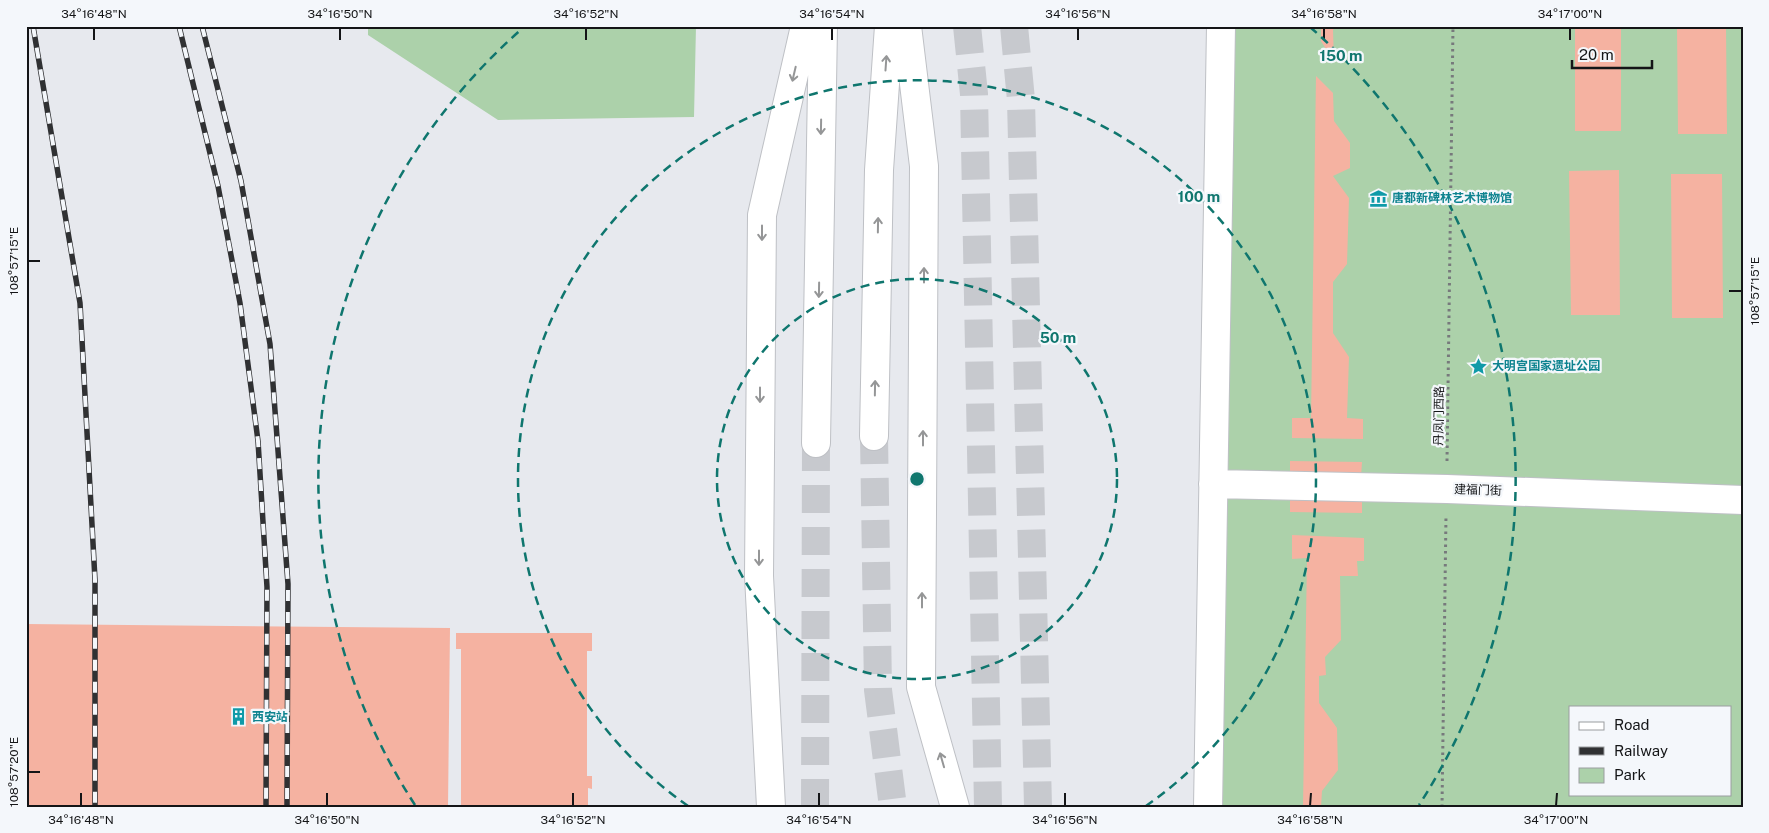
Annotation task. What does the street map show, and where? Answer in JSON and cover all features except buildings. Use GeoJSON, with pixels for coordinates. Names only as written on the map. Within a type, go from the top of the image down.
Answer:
{"type":"FeatureCollection","features":[{"type":"Feature","properties":{"kind":"street"},"geometry":{"type":"LineString","coordinates":[[771,807],[759,576],[762,215],[805,26]]}},
{"type":"Feature","properties":{"kind":"street"},"geometry":{"type":"LineString","coordinates":[[816,443],[823,26]]}},
{"type":"Feature","properties":{"kind":"street"},"geometry":{"type":"LineString","coordinates":[[874,436],[879,170],[889,26]]}},
{"type":"Feature","properties":{"kind":"street"},"geometry":{"type":"LineString","coordinates":[[907,26],[924,166],[921,687],[955,807]]}},
{"type":"Feature","properties":{"kind":"street"},"geometry":{"type":"LineString","coordinates":[[1208,807],[1221,26]]}},
{"type":"Feature","properties":{"kind":"street","name":"建福门街"},"geometry":{"type":"LineString","coordinates":[[1214,484],[1447,489],[1743,500]]}},
{"type":"Feature","properties":{"kind":"path","name":"丹凤门西路"},"geometry":{"type":"LineString","coordinates":[[1442,807],[1453,26]]}},
{"type":"Feature","properties":{"kind":"green space"},"geometry":{"type":"Polygon","coordinates":[[[368,26],[696,26],[694,117],[498,120],[368,35],[368,26]]]}},
{"type":"Feature","properties":{"kind":"green space","name":"大明宫国家遗址公园"},"geometry":{"type":"Polygon","coordinates":[[[1220,26],[1743,26],[1743,807],[1205,807],[1220,26]]]}},
{"type":"Feature","properties":{"kind":"tunnel"},"geometry":{"type":"LineString","coordinates":[[967,26],[974,94],[988,807]]}},
{"type":"Feature","properties":{"kind":"tunnel"},"geometry":{"type":"LineString","coordinates":[[1014,26],[1021,100],[1038,807]]}},
{"type":"Feature","properties":{"kind":"tunnel"},"geometry":{"type":"LineString","coordinates":[[874,436],[878,690],[893,807]]}},
{"type":"Feature","properties":{"kind":"tunnel"},"geometry":{"type":"LineString","coordinates":[[815,807],[816,443]]}},
{"type":"Feature","properties":{"kind":"railway"},"geometry":{"type":"LineString","coordinates":[[33,26],[80,303],[95,580],[95,807]]}},
{"type":"Feature","properties":{"kind":"railway"},"geometry":{"type":"LineString","coordinates":[[179,26],[218,186],[240,303],[258,441],[267,587],[266,807]]}},
{"type":"Feature","properties":{"kind":"railway"},"geometry":{"type":"LineString","coordinates":[[202,26],[241,181],[270,344],[288,584],[287,807]]}},
{"type":"Feature","properties":{"kind":"place","name":"唐都新碑林艺术博物馆"},"geometry":{"type":"Point","coordinates":[1378,198]}},
{"type":"Feature","properties":{"kind":"place","name":"大明宫国家遗址公园"},"geometry":{"type":"Point","coordinates":[1478,366]}},
{"type":"Feature","properties":{"kind":"place","name":"西安站"},"geometry":{"type":"Point","coordinates":[238,717]}}]}
